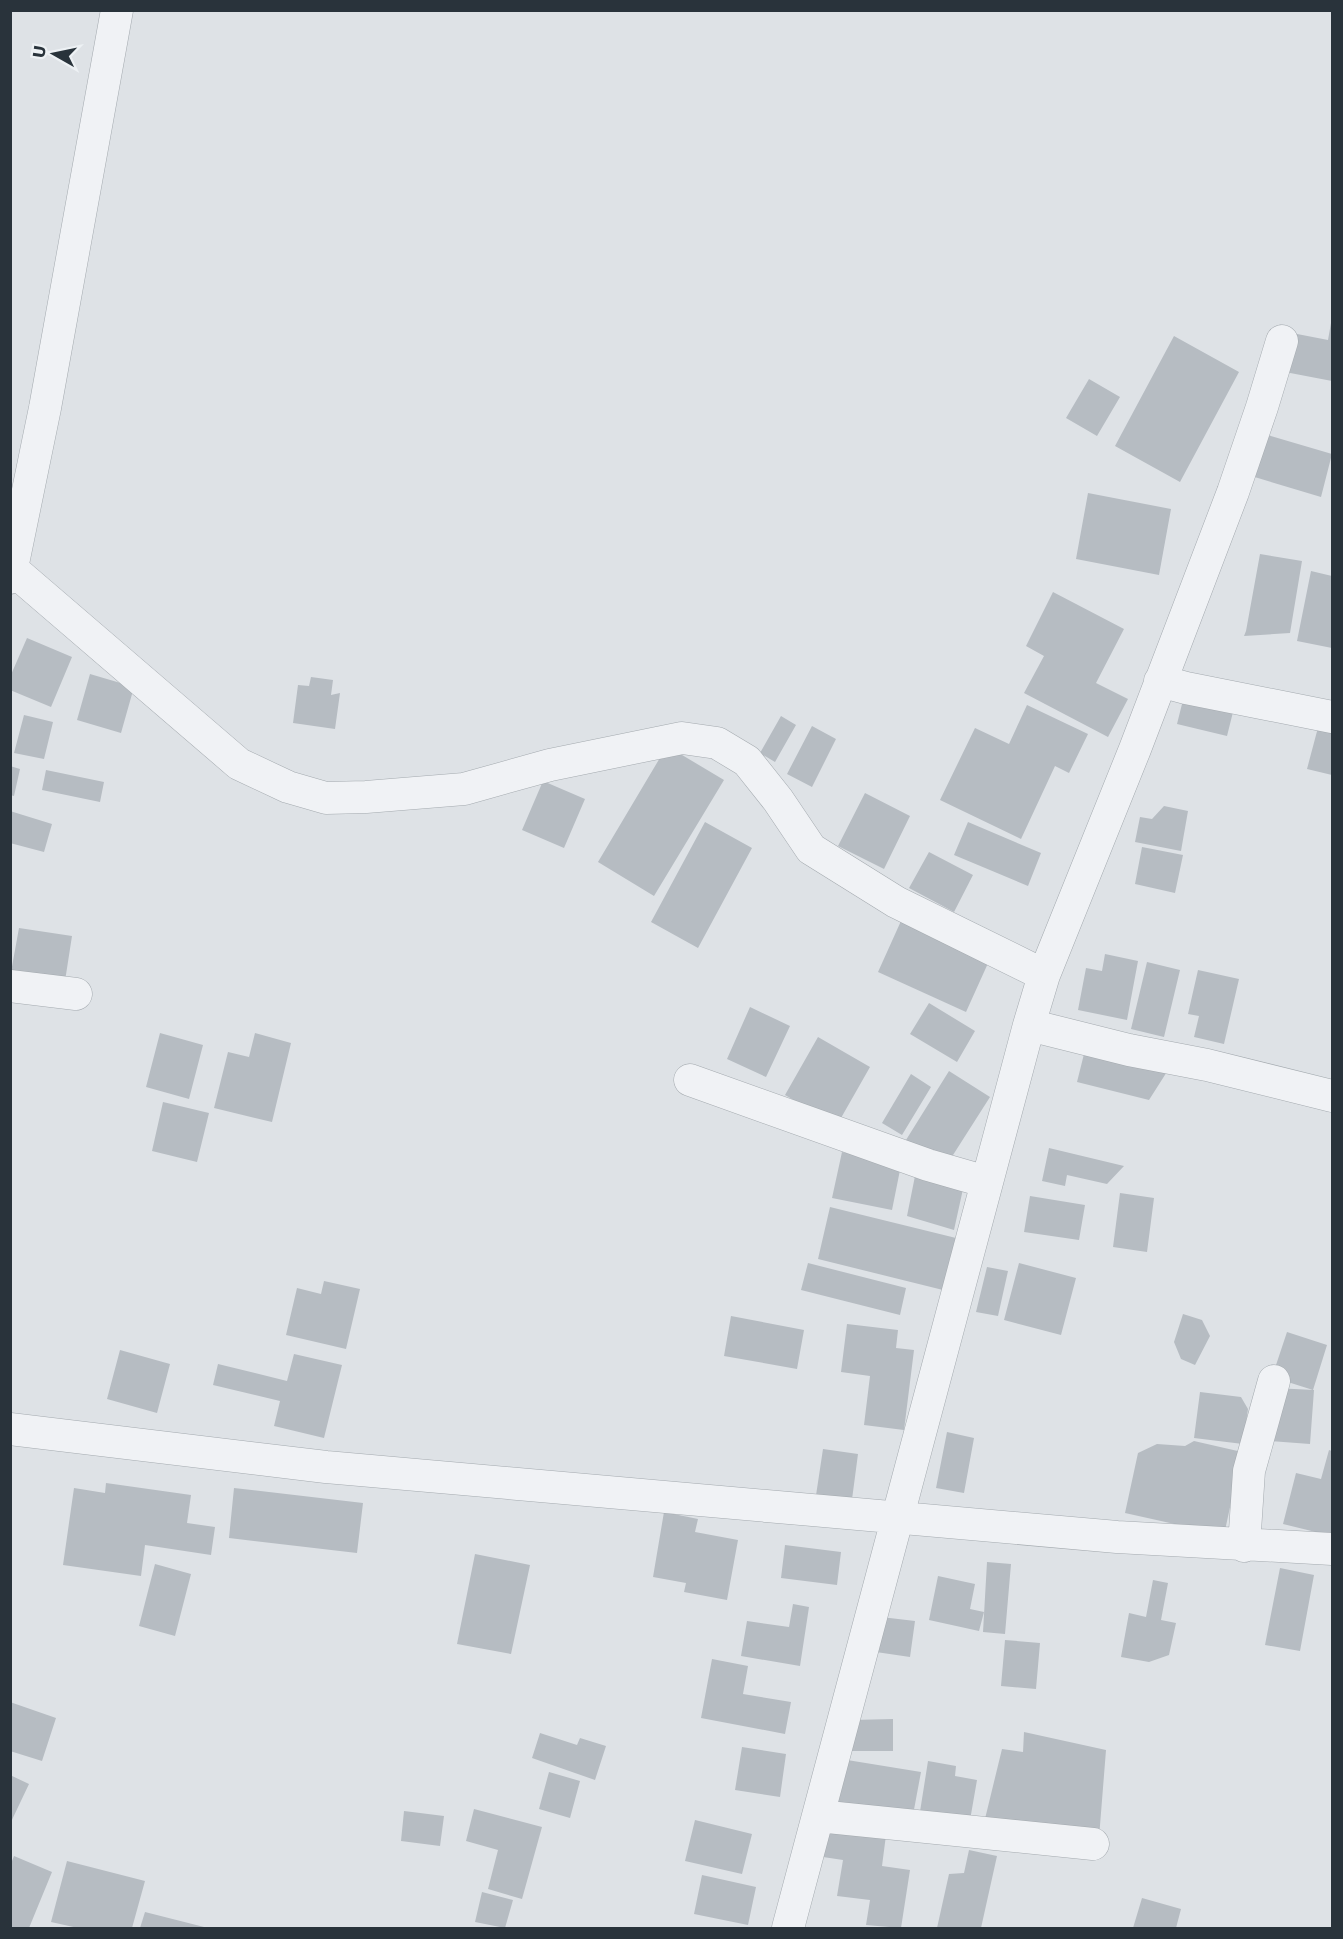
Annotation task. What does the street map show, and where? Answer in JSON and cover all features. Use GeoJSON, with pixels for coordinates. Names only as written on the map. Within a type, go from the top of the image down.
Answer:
{"type":"FeatureCollection","features":[{"type":"Feature","properties":{"kind":"street"},"geometry":{"type":"LineString","coordinates":[[117,10],[45,408],[11,574],[239,764],[288,787],[326,798],[366,798],[464,789],[550,765],[682,738],[717,743],[747,761],[812,849],[896,902],[1044,975]]}},
{"type":"Feature","properties":{"kind":"street"},"geometry":{"type":"LineString","coordinates":[[788,1929],[1044,975],[1135,749],[1233,492],[1282,341]]}},
{"type":"Feature","properties":{"kind":"street"},"geometry":{"type":"LineString","coordinates":[[1160,681],[1332,717]]}},
{"type":"Feature","properties":{"kind":"street"},"geometry":{"type":"LineString","coordinates":[[10,986],[76,994]]}},
{"type":"Feature","properties":{"kind":"street"},"geometry":{"type":"LineString","coordinates":[[1029,1025],[1332,1096]]}},
{"type":"Feature","properties":{"kind":"street"},"geometry":{"type":"LineString","coordinates":[[690,1080],[917,1161],[987,1182]]}},
{"type":"Feature","properties":{"kind":"street"},"geometry":{"type":"LineString","coordinates":[[1244,1546],[1249,1471],[1274,1381]]}},
{"type":"Feature","properties":{"kind":"street"},"geometry":{"type":"LineString","coordinates":[[10,1429],[327,1467],[1105,1536],[1244,1546],[1332,1549]]}},
{"type":"Feature","properties":{"kind":"street"},"geometry":{"type":"LineString","coordinates":[[818,1816],[1093,1844]]}},
{"type":"Feature","properties":{"kind":"building"},"geometry":{"type":"Polygon","coordinates":[[[1331,323],[1332,381],[1285,372],[1292,333],[1328,340],[1331,323]]]}},
{"type":"Feature","properties":{"kind":"building"},"geometry":{"type":"Polygon","coordinates":[[[1174,336],[1239,372],[1180,482],[1115,446],[1174,336]]]}},
{"type":"Feature","properties":{"kind":"building"},"geometry":{"type":"Polygon","coordinates":[[[1089,379],[1120,397],[1097,436],[1066,418],[1089,379]]]}},
{"type":"Feature","properties":{"kind":"building"},"geometry":{"type":"Polygon","coordinates":[[[1261,433],[1332,454],[1321,497],[1248,475],[1261,433]]]}},
{"type":"Feature","properties":{"kind":"building"},"geometry":{"type":"Polygon","coordinates":[[[1088,493],[1171,509],[1159,575],[1076,559],[1088,493]]]}},
{"type":"Feature","properties":{"kind":"building"},"geometry":{"type":"Polygon","coordinates":[[[1260,554],[1302,561],[1290,633],[1244,636],[1260,554]]]}},
{"type":"Feature","properties":{"kind":"building"},"geometry":{"type":"Polygon","coordinates":[[[1311,571],[1332,576],[1332,648],[1297,641],[1311,571]]]}},
{"type":"Feature","properties":{"kind":"building"},"geometry":{"type":"Polygon","coordinates":[[[1053,592],[1124,629],[1096,683],[1128,699],[1108,737],[1024,693],[1044,656],[1026,646],[1053,592]]]}},
{"type":"Feature","properties":{"kind":"building"},"geometry":{"type":"Polygon","coordinates":[[[27,638],[72,657],[51,707],[10,690],[10,677],[27,638]]]}},
{"type":"Feature","properties":{"kind":"building"},"geometry":{"type":"Polygon","coordinates":[[[90,674],[134,687],[121,733],[77,720],[90,674]]]}},
{"type":"Feature","properties":{"kind":"building"},"geometry":{"type":"Polygon","coordinates":[[[311,677],[333,680],[331,695],[340,693],[335,729],[293,723],[298,685],[309,686],[311,677]]]}},
{"type":"Feature","properties":{"kind":"building"},"geometry":{"type":"Polygon","coordinates":[[[1186,688],[1236,700],[1227,736],[1177,724],[1186,688]]]}},
{"type":"Feature","properties":{"kind":"building"},"geometry":{"type":"Polygon","coordinates":[[[1027,705],[1088,734],[1069,773],[1055,766],[1021,839],[940,800],[975,728],[1009,744],[1027,705]]]}},
{"type":"Feature","properties":{"kind":"building"},"geometry":{"type":"Polygon","coordinates":[[[24,715],[53,722],[44,759],[14,753],[24,715]]]}},
{"type":"Feature","properties":{"kind":"building"},"geometry":{"type":"Polygon","coordinates":[[[781,716],[796,725],[775,762],[760,753],[781,716]]]}},
{"type":"Feature","properties":{"kind":"building"},"geometry":{"type":"Polygon","coordinates":[[[1320,720],[1332,723],[1332,775],[1307,769],[1320,720]]]}},
{"type":"Feature","properties":{"kind":"building"},"geometry":{"type":"Polygon","coordinates":[[[812,726],[836,739],[812,787],[787,774],[812,726]]]}},
{"type":"Feature","properties":{"kind":"building"},"geometry":{"type":"Polygon","coordinates":[[[667,746],[724,780],[654,896],[598,862],[667,746]]]}},
{"type":"Feature","properties":{"kind":"building"},"geometry":{"type":"Polygon","coordinates":[[[10,766],[20,769],[14,796],[10,795],[10,766]]]}},
{"type":"Feature","properties":{"kind":"building"},"geometry":{"type":"Polygon","coordinates":[[[46,770],[104,782],[100,802],[42,790],[46,770]]]}},
{"type":"Feature","properties":{"kind":"building"},"geometry":{"type":"Polygon","coordinates":[[[543,781],[585,799],[564,848],[522,830],[543,781]]]}},
{"type":"Feature","properties":{"kind":"building"},"geometry":{"type":"Polygon","coordinates":[[[865,793],[910,816],[884,869],[838,846],[865,793]]]}},
{"type":"Feature","properties":{"kind":"building"},"geometry":{"type":"Polygon","coordinates":[[[1164,806],[1188,811],[1181,851],[1135,842],[1140,817],[1152,819],[1164,806]]]}},
{"type":"Feature","properties":{"kind":"building"},"geometry":{"type":"Polygon","coordinates":[[[10,811],[52,824],[44,852],[10,843],[10,811]]]}},
{"type":"Feature","properties":{"kind":"building"},"geometry":{"type":"Polygon","coordinates":[[[705,822],[752,848],[698,948],[651,922],[705,822]]]}},
{"type":"Feature","properties":{"kind":"building"},"geometry":{"type":"Polygon","coordinates":[[[968,822],[1041,853],[1028,886],[954,855],[968,822]]]}},
{"type":"Feature","properties":{"kind":"building"},"geometry":{"type":"Polygon","coordinates":[[[1142,847],[1183,855],[1175,893],[1135,884],[1142,847]]]}},
{"type":"Feature","properties":{"kind":"building"},"geometry":{"type":"Polygon","coordinates":[[[929,852],[973,875],[954,912],[909,888],[929,852]]]}},
{"type":"Feature","properties":{"kind":"building"},"geometry":{"type":"Polygon","coordinates":[[[901,921],[989,961],[966,1012],[878,972],[901,921]]]}},
{"type":"Feature","properties":{"kind":"building"},"geometry":{"type":"Polygon","coordinates":[[[19,928],[72,936],[65,981],[11,972],[19,928]]]}},
{"type":"Feature","properties":{"kind":"building"},"geometry":{"type":"Polygon","coordinates":[[[1105,954],[1138,961],[1127,1020],[1078,1010],[1086,968],[1102,971],[1105,954]]]}},
{"type":"Feature","properties":{"kind":"building"},"geometry":{"type":"Polygon","coordinates":[[[1147,962],[1180,970],[1164,1037],[1131,1029],[1147,962]]]}},
{"type":"Feature","properties":{"kind":"building"},"geometry":{"type":"Polygon","coordinates":[[[1198,970],[1239,979],[1224,1044],[1194,1037],[1199,1016],[1188,1014],[1198,970]]]}},
{"type":"Feature","properties":{"kind":"building"},"geometry":{"type":"Polygon","coordinates":[[[929,1003],[975,1031],[957,1062],[910,1034],[929,1003]]]}},
{"type":"Feature","properties":{"kind":"building"},"geometry":{"type":"Polygon","coordinates":[[[750,1007],[790,1026],[766,1077],[727,1059],[750,1007]]]}},
{"type":"Feature","properties":{"kind":"building"},"geometry":{"type":"Polygon","coordinates":[[[160,1033],[203,1045],[189,1099],[146,1087],[160,1033]]]}},
{"type":"Feature","properties":{"kind":"building"},"geometry":{"type":"Polygon","coordinates":[[[255,1033],[291,1043],[272,1122],[214,1108],[228,1052],[249,1057],[255,1033]]]}},
{"type":"Feature","properties":{"kind":"building"},"geometry":{"type":"Polygon","coordinates":[[[818,1037],[870,1067],[837,1125],[785,1095],[818,1037]]]}},
{"type":"Feature","properties":{"kind":"building"},"geometry":{"type":"Polygon","coordinates":[[[1086,1046],[1170,1067],[1149,1100],[1077,1082],[1086,1046]]]}},
{"type":"Feature","properties":{"kind":"building"},"geometry":{"type":"Polygon","coordinates":[[[949,1071],[990,1097],[946,1166],[906,1140],[949,1071]]]}},
{"type":"Feature","properties":{"kind":"building"},"geometry":{"type":"Polygon","coordinates":[[[911,1074],[931,1087],[902,1135],[882,1123],[911,1074]]]}},
{"type":"Feature","properties":{"kind":"building"},"geometry":{"type":"Polygon","coordinates":[[[163,1102],[209,1113],[197,1162],[152,1151],[163,1102]]]}},
{"type":"Feature","properties":{"kind":"building"},"geometry":{"type":"Polygon","coordinates":[[[1049,1148],[1124,1166],[1107,1184],[1067,1175],[1065,1186],[1042,1181],[1049,1148]]]}},
{"type":"Feature","properties":{"kind":"building"},"geometry":{"type":"Polygon","coordinates":[[[842,1152],[901,1165],[892,1210],[832,1198],[842,1152]]]}},
{"type":"Feature","properties":{"kind":"building"},"geometry":{"type":"Polygon","coordinates":[[[915,1176],[963,1189],[954,1230],[907,1216],[915,1176]]]}},
{"type":"Feature","properties":{"kind":"building"},"geometry":{"type":"Polygon","coordinates":[[[1120,1193],[1154,1198],[1147,1252],[1113,1247],[1120,1193]]]}},
{"type":"Feature","properties":{"kind":"building"},"geometry":{"type":"Polygon","coordinates":[[[1030,1196],[1085,1205],[1079,1240],[1024,1232],[1030,1196]]]}},
{"type":"Feature","properties":{"kind":"building"},"geometry":{"type":"Polygon","coordinates":[[[830,1207],[956,1238],[943,1290],[818,1259],[830,1207]]]}},
{"type":"Feature","properties":{"kind":"building"},"geometry":{"type":"Polygon","coordinates":[[[808,1263],[906,1288],[900,1315],[801,1290],[808,1263]]]}},
{"type":"Feature","properties":{"kind":"building"},"geometry":{"type":"Polygon","coordinates":[[[1019,1263],[1076,1278],[1061,1335],[1004,1320],[1019,1263]]]}},
{"type":"Feature","properties":{"kind":"building"},"geometry":{"type":"Polygon","coordinates":[[[987,1267],[1008,1271],[998,1316],[976,1312],[987,1267]]]}},
{"type":"Feature","properties":{"kind":"building"},"geometry":{"type":"Polygon","coordinates":[[[324,1281],[360,1289],[346,1349],[286,1335],[297,1288],[321,1294],[324,1281]]]}},
{"type":"Feature","properties":{"kind":"building"},"geometry":{"type":"Polygon","coordinates":[[[1183,1314],[1202,1320],[1210,1336],[1195,1365],[1181,1359],[1174,1342],[1183,1314]]]}},
{"type":"Feature","properties":{"kind":"building"},"geometry":{"type":"Polygon","coordinates":[[[731,1316],[804,1330],[797,1369],[724,1356],[731,1316]]]}},
{"type":"Feature","properties":{"kind":"building"},"geometry":{"type":"Polygon","coordinates":[[[847,1324],[898,1330],[896,1348],[914,1350],[904,1430],[864,1425],[870,1376],[841,1372],[847,1324]]]}},
{"type":"Feature","properties":{"kind":"building"},"geometry":{"type":"Polygon","coordinates":[[[1287,1332],[1327,1345],[1313,1390],[1272,1377],[1287,1332]]]}},
{"type":"Feature","properties":{"kind":"building"},"geometry":{"type":"Polygon","coordinates":[[[120,1350],[170,1364],[157,1413],[107,1399],[120,1350]]]}},
{"type":"Feature","properties":{"kind":"building"},"geometry":{"type":"Polygon","coordinates":[[[294,1354],[342,1365],[324,1438],[274,1426],[280,1401],[213,1385],[218,1364],[287,1381],[294,1354]]]}},
{"type":"Feature","properties":{"kind":"building"},"geometry":{"type":"Polygon","coordinates":[[[1274,1388],[1314,1390],[1310,1444],[1270,1441],[1274,1388]]]}},
{"type":"Feature","properties":{"kind":"building"},"geometry":{"type":"Polygon","coordinates":[[[1200,1392],[1241,1397],[1248,1409],[1243,1444],[1194,1438],[1200,1392]]]}},
{"type":"Feature","properties":{"kind":"building"},"geometry":{"type":"Polygon","coordinates":[[[947,1432],[974,1438],[964,1493],[936,1488],[947,1432]]]}},
{"type":"Feature","properties":{"kind":"building"},"geometry":{"type":"Polygon","coordinates":[[[1194,1441],[1242,1452],[1224,1535],[1125,1513],[1138,1453],[1157,1444],[1185,1446],[1194,1441]]]}},
{"type":"Feature","properties":{"kind":"building"},"geometry":{"type":"Polygon","coordinates":[[[823,1449],[858,1454],[851,1507],[815,1502],[823,1449]]]}},
{"type":"Feature","properties":{"kind":"building"},"geometry":{"type":"Polygon","coordinates":[[[1329,1450],[1332,1451],[1332,1536],[1283,1524],[1296,1473],[1321,1479],[1329,1450]]]}},
{"type":"Feature","properties":{"kind":"building"},"geometry":{"type":"Polygon","coordinates":[[[106,1483],[191,1495],[187,1523],[215,1527],[211,1555],[145,1545],[141,1576],[63,1565],[74,1488],[105,1493],[106,1483]]]}},
{"type":"Feature","properties":{"kind":"building"},"geometry":{"type":"Polygon","coordinates":[[[234,1488],[363,1503],[357,1553],[229,1538],[234,1488]]]}},
{"type":"Feature","properties":{"kind":"building"},"geometry":{"type":"Polygon","coordinates":[[[664,1512],[698,1519],[695,1532],[738,1540],[727,1600],[684,1592],[686,1583],[653,1577],[664,1512]]]}},
{"type":"Feature","properties":{"kind":"building"},"geometry":{"type":"Polygon","coordinates":[[[785,1545],[841,1552],[837,1585],[781,1578],[785,1545]]]}},
{"type":"Feature","properties":{"kind":"building"},"geometry":{"type":"Polygon","coordinates":[[[475,1554],[530,1565],[511,1654],[457,1644],[475,1554]]]}},
{"type":"Feature","properties":{"kind":"building"},"geometry":{"type":"Polygon","coordinates":[[[987,1562],[1011,1564],[1005,1634],[983,1632],[987,1562]]]}},
{"type":"Feature","properties":{"kind":"building"},"geometry":{"type":"Polygon","coordinates":[[[155,1564],[191,1574],[175,1636],[139,1626],[155,1564]]]}},
{"type":"Feature","properties":{"kind":"building"},"geometry":{"type":"Polygon","coordinates":[[[1280,1568],[1314,1575],[1300,1651],[1265,1645],[1280,1568]]]}},
{"type":"Feature","properties":{"kind":"building"},"geometry":{"type":"Polygon","coordinates":[[[938,1576],[975,1584],[970,1609],[984,1612],[979,1631],[929,1620],[938,1576]]]}},
{"type":"Feature","properties":{"kind":"building"},"geometry":{"type":"Polygon","coordinates":[[[1153,1580],[1168,1583],[1161,1620],[1176,1623],[1169,1655],[1149,1662],[1121,1657],[1129,1613],[1146,1617],[1153,1580]]]}},
{"type":"Feature","properties":{"kind":"building"},"geometry":{"type":"Polygon","coordinates":[[[793,1604],[809,1607],[800,1666],[741,1656],[747,1621],[789,1627],[793,1604]]]}},
{"type":"Feature","properties":{"kind":"building"},"geometry":{"type":"Polygon","coordinates":[[[881,1617],[915,1621],[910,1657],[876,1652],[881,1617]]]}},
{"type":"Feature","properties":{"kind":"building"},"geometry":{"type":"Polygon","coordinates":[[[1005,1640],[1040,1643],[1036,1689],[1001,1686],[1005,1640]]]}},
{"type":"Feature","properties":{"kind":"building"},"geometry":{"type":"Polygon","coordinates":[[[712,1659],[748,1666],[743,1694],[791,1702],[785,1734],[701,1718],[712,1659]]]}},
{"type":"Feature","properties":{"kind":"building"},"geometry":{"type":"Polygon","coordinates":[[[10,1702],[56,1718],[42,1761],[10,1751],[10,1702]]]}},
{"type":"Feature","properties":{"kind":"building"},"geometry":{"type":"Polygon","coordinates":[[[893,1719],[893,1751],[852,1751],[852,1720],[893,1719]]]}},
{"type":"Feature","properties":{"kind":"building"},"geometry":{"type":"Polygon","coordinates":[[[1024,1732],[1106,1750],[1099,1838],[984,1823],[1002,1749],[1023,1752],[1024,1732]]]}},
{"type":"Feature","properties":{"kind":"building"},"geometry":{"type":"Polygon","coordinates":[[[540,1733],[577,1745],[580,1738],[606,1746],[595,1780],[532,1758],[540,1733]]]}},
{"type":"Feature","properties":{"kind":"building"},"geometry":{"type":"Polygon","coordinates":[[[742,1747],[786,1754],[780,1797],[735,1790],[742,1747]]]}},
{"type":"Feature","properties":{"kind":"building"},"geometry":{"type":"Polygon","coordinates":[[[841,1759],[921,1772],[913,1815],[834,1801],[841,1759]]]}},
{"type":"Feature","properties":{"kind":"building"},"geometry":{"type":"Polygon","coordinates":[[[928,1761],[956,1766],[955,1776],[977,1780],[969,1826],[919,1818],[928,1761]]]}},
{"type":"Feature","properties":{"kind":"building"},"geometry":{"type":"Polygon","coordinates":[[[549,1772],[580,1781],[570,1818],[539,1809],[549,1772]]]}},
{"type":"Feature","properties":{"kind":"building"},"geometry":{"type":"Polygon","coordinates":[[[10,1775],[29,1784],[10,1824],[10,1775]]]}},
{"type":"Feature","properties":{"kind":"building"},"geometry":{"type":"Polygon","coordinates":[[[474,1809],[542,1827],[522,1899],[488,1889],[498,1850],[466,1841],[474,1809]]]}},
{"type":"Feature","properties":{"kind":"building"},"geometry":{"type":"Polygon","coordinates":[[[404,1811],[444,1816],[440,1846],[401,1841],[404,1811]]]}},
{"type":"Feature","properties":{"kind":"building"},"geometry":{"type":"Polygon","coordinates":[[[695,1820],[752,1834],[742,1874],[685,1861],[695,1820]]]}},
{"type":"Feature","properties":{"kind":"building"},"geometry":{"type":"Polygon","coordinates":[[[828,1826],[886,1835],[882,1866],[910,1870],[901,1928],[866,1925],[870,1900],[837,1896],[843,1860],[823,1857],[828,1826]]]}},
{"type":"Feature","properties":{"kind":"building"},"geometry":{"type":"Polygon","coordinates":[[[969,1850],[997,1856],[981,1928],[937,1928],[949,1874],[964,1873],[969,1850]]]}},
{"type":"Feature","properties":{"kind":"building"},"geometry":{"type":"Polygon","coordinates":[[[14,1856],[52,1872],[29,1928],[10,1928],[10,1866],[14,1856]]]}},
{"type":"Feature","properties":{"kind":"building"},"geometry":{"type":"Polygon","coordinates":[[[67,1861],[145,1881],[132,1928],[78,1928],[51,1922],[67,1861]]]}},
{"type":"Feature","properties":{"kind":"building"},"geometry":{"type":"Polygon","coordinates":[[[702,1875],[756,1887],[748,1925],[694,1914],[702,1875]]]}},
{"type":"Feature","properties":{"kind":"building"},"geometry":{"type":"Polygon","coordinates":[[[482,1892],[513,1900],[505,1928],[475,1922],[482,1892]]]}},
{"type":"Feature","properties":{"kind":"building"},"geometry":{"type":"Polygon","coordinates":[[[1142,1898],[1181,1909],[1176,1928],[1133,1928],[1142,1898]]]}},
{"type":"Feature","properties":{"kind":"building"},"geometry":{"type":"Polygon","coordinates":[[[145,1912],[208,1928],[140,1928],[145,1912]]]}}]}
